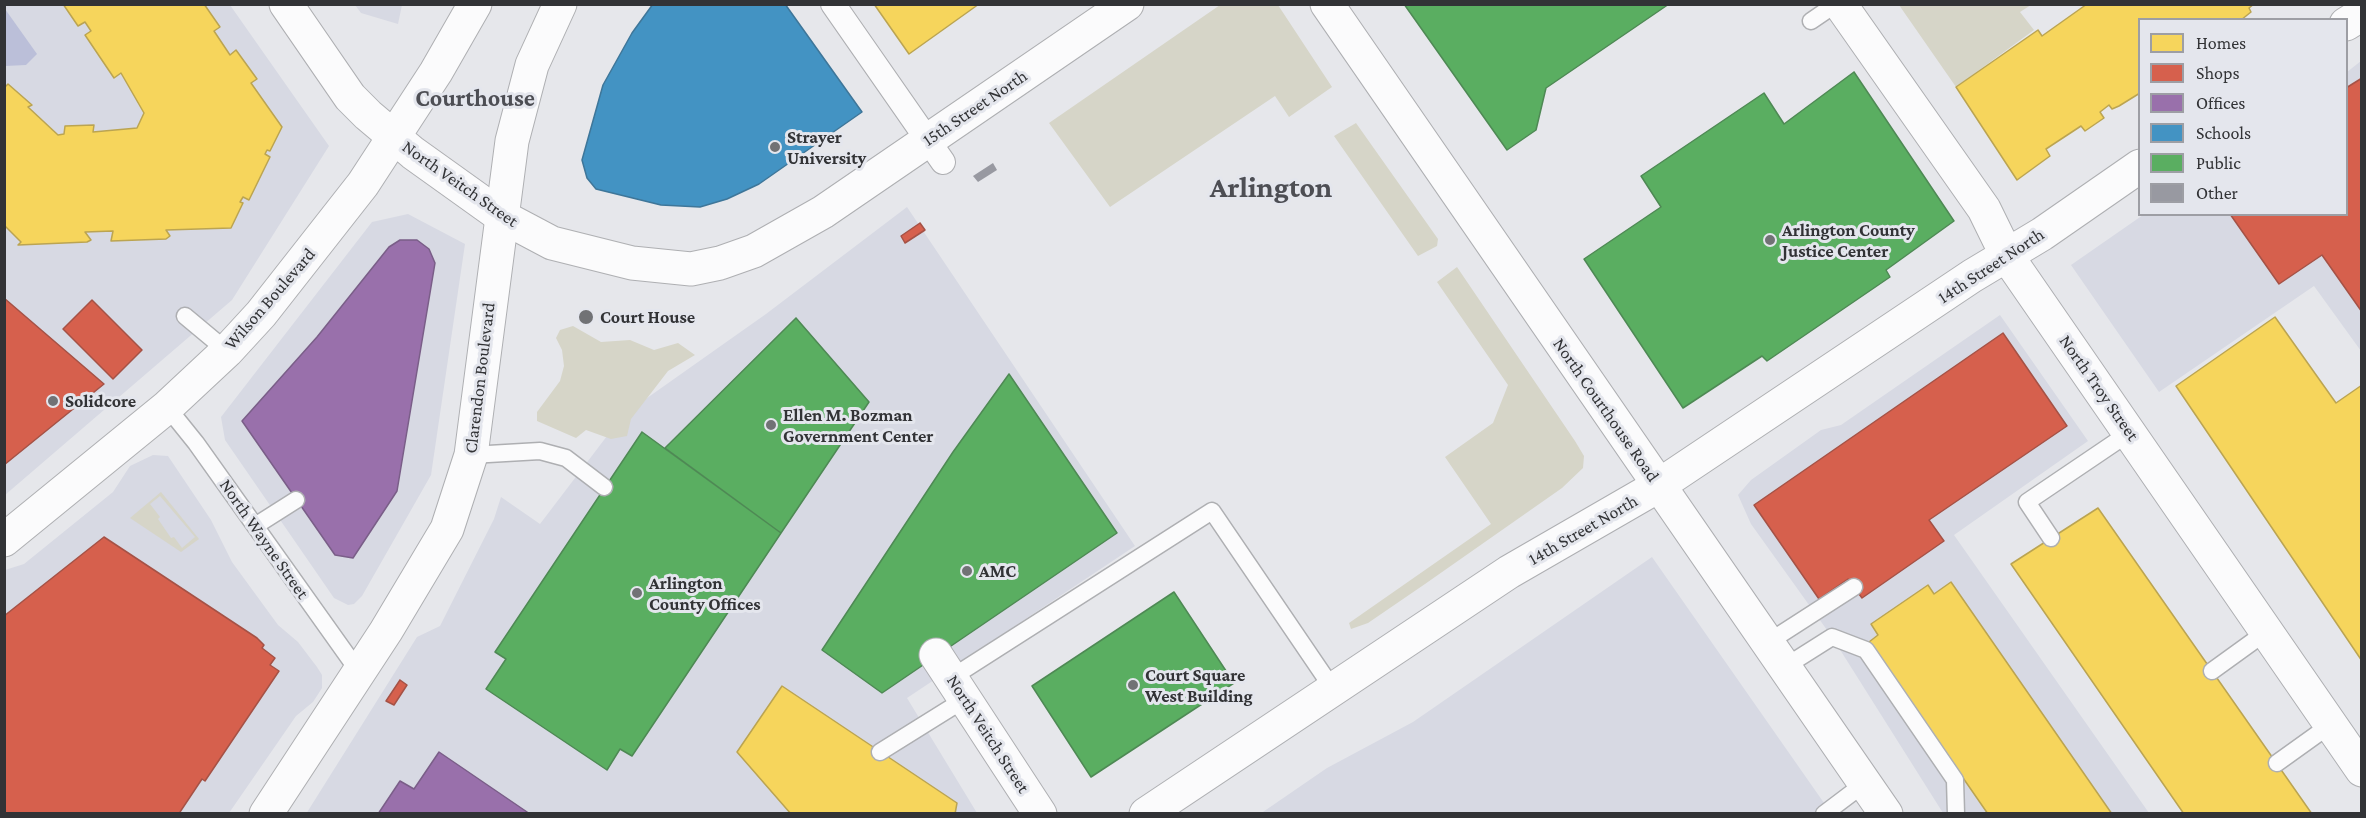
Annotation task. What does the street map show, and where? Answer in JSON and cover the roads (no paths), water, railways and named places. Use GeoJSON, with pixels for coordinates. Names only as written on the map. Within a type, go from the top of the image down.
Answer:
{"type":"FeatureCollection","features":[{"type":"Feature","properties":{"kind":"street","name":"North Veitch Street"},"geometry":{"type":"LineString","coordinates":[[286,4],[350,97],[392,137],[501,216],[552,243],[632,262],[691,269],[754,251],[823,212]]}},
{"type":"Feature","properties":{"kind":"street","name":"Wilson Boulevard"},"geometry":{"type":"LineString","coordinates":[[4,540],[167,407],[227,351],[261,314],[332,227],[363,184],[436,72],[475,4]]}},
{"type":"Feature","properties":{"kind":"street","name":"Clarendon Boulevard"},"geometry":{"type":"LineString","coordinates":[[266,813],[421,576],[447,530],[471,454],[512,141],[532,65],[560,4]]}},
{"type":"Feature","properties":{"kind":"street"},"geometry":{"type":"LineString","coordinates":[[833,4],[935,152]]}},
{"type":"Feature","properties":{"kind":"street","name":"15th Street North"},"geometry":{"type":"LineString","coordinates":[[823,212],[935,152],[1127,4]]}},
{"type":"Feature","properties":{"kind":"street","name":"North Courthouse Road"},"geometry":{"type":"LineString","coordinates":[[1327,4],[1775,656],[1886,813]]}},
{"type":"Feature","properties":{"kind":"street","name":"North Troy Street"},"geometry":{"type":"LineString","coordinates":[[1838,4],[1984,209],[2007,256],[2330,725],[2359,760]]}},
{"type":"Feature","properties":{"kind":"street"},"geometry":{"type":"LineString","coordinates":[[2348,23],[2361,14]]}},
{"type":"Feature","properties":{"kind":"street","name":"14th Street North"},"geometry":{"type":"LineString","coordinates":[[1146,813],[1509,572],[1659,486],[2138,167]]}},
{"type":"Feature","properties":{"kind":"street","name":"North Veitch Street"},"geometry":{"type":"LineString","coordinates":[[951,677],[1040,813]]}},
{"type":"Feature","properties":{"kind":"lane"},"geometry":{"type":"LineString","coordinates":[[1811,21],[1838,4]]}},
{"type":"Feature","properties":{"kind":"lane"},"geometry":{"type":"LineString","coordinates":[[185,316],[227,351]]}},
{"type":"Feature","properties":{"kind":"lane","name":"North Wayne Street"},"geometry":{"type":"LineString","coordinates":[[167,407],[359,672]]}},
{"type":"Feature","properties":{"kind":"lane"},"geometry":{"type":"LineString","coordinates":[[2051,538],[2027,502],[2129,433]]}},
{"type":"Feature","properties":{"kind":"lane"},"geometry":{"type":"LineString","coordinates":[[471,454],[540,452],[566,458],[604,487]]}},
{"type":"Feature","properties":{"kind":"lane"},"geometry":{"type":"LineString","coordinates":[[255,526],[296,500]]}},
{"type":"Feature","properties":{"kind":"lane"},"geometry":{"type":"LineString","coordinates":[[880,752],[951,677],[1212,511],[1333,689]]}},
{"type":"Feature","properties":{"kind":"lane"},"geometry":{"type":"LineString","coordinates":[[1775,656],[1854,587]]}},
{"type":"Feature","properties":{"kind":"lane"},"geometry":{"type":"LineString","coordinates":[[2212,671],[2266,632]]}},
{"type":"Feature","properties":{"kind":"lane"},"geometry":{"type":"LineString","coordinates":[[1775,656],[1832,637],[1866,650],[1955,780],[1956,813]]}},
{"type":"Feature","properties":{"kind":"lane"},"geometry":{"type":"LineString","coordinates":[[2277,763],[2330,725]]}},
{"type":"Feature","properties":{"kind":"lane"},"geometry":{"type":"LineString","coordinates":[[1824,813],[1865,783]]}},
{"type":"Feature","properties":{"kind":"water"},"geometry":{"type":"Polygon","coordinates":[[[5,9],[37,54],[26,65],[5,66],[5,9]]]}},
{"type":"Feature","properties":{"kind":"place","name":"Strayer University"},"geometry":{"type":"Point","coordinates":[775,147]}},
{"type":"Feature","properties":{"kind":"place","name":"Arlington County Justice Center"},"geometry":{"type":"Point","coordinates":[1770,240]}},
{"type":"Feature","properties":{"kind":"place","name":"Court House"},"geometry":{"type":"Point","coordinates":[586,317]}},
{"type":"Feature","properties":{"kind":"place","name":"Solidcore"},"geometry":{"type":"Point","coordinates":[53,401]}},
{"type":"Feature","properties":{"kind":"place","name":"Ellen M. Bozman Government Center"},"geometry":{"type":"Point","coordinates":[771,425]}},
{"type":"Feature","properties":{"kind":"place","name":"AMC"},"geometry":{"type":"Point","coordinates":[967,571]}},
{"type":"Feature","properties":{"kind":"place","name":"Arlington County Offices"},"geometry":{"type":"Point","coordinates":[637,593]}},
{"type":"Feature","properties":{"kind":"place","name":"Court Square West Building"},"geometry":{"type":"Point","coordinates":[1133,685]}},
{"type":"Feature","properties":{"kind":"district","name":"Courthouse"},"geometry":{"type":"Point","coordinates":[475,99]}},
{"type":"Feature","properties":{"kind":"district","name":"Arlington"},"geometry":{"type":"Point","coordinates":[1271,188]}}]}
